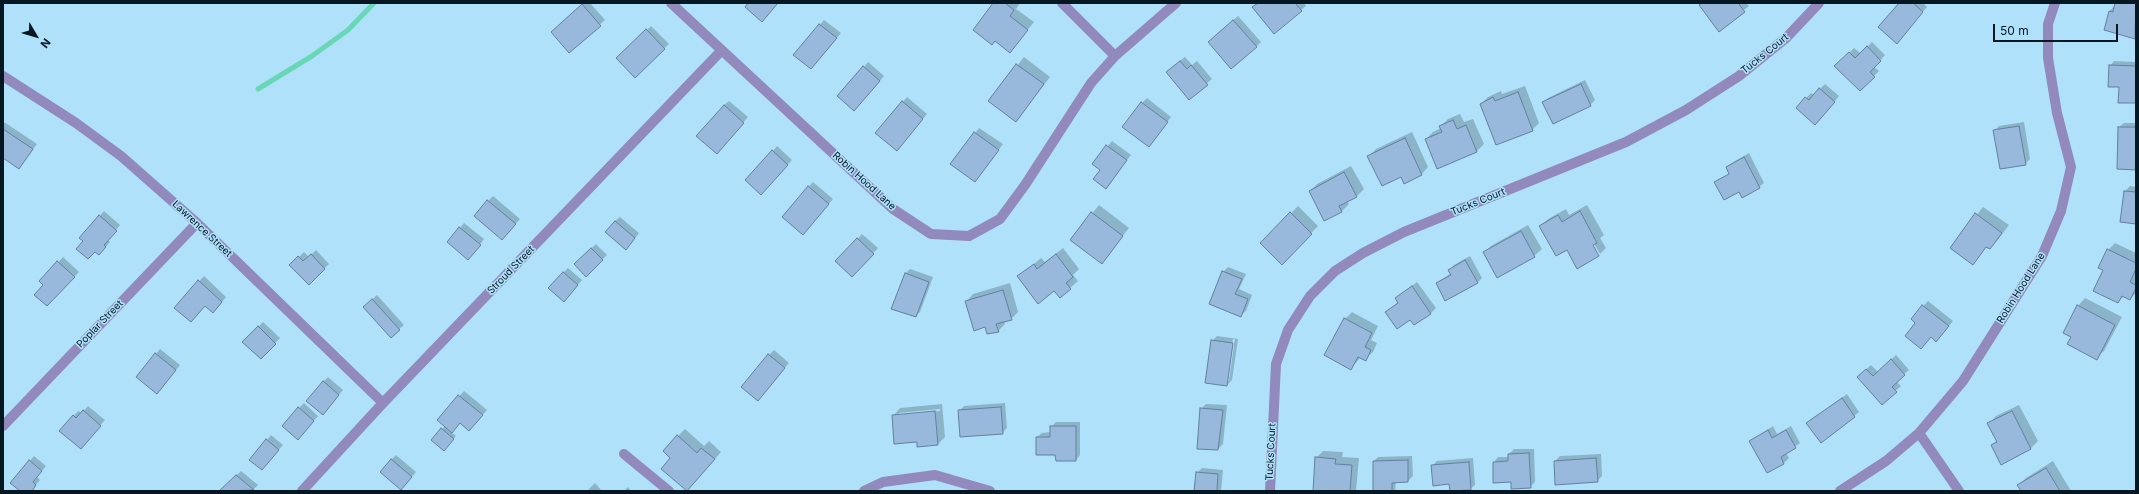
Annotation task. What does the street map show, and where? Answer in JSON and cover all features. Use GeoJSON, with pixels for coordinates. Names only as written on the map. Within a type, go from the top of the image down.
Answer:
{"type":"FeatureCollection","features":[{"type":"Feature","properties":{"kind":"street","name":"Robin Hood Lane"},"geometry":{"type":"LineString","coordinates":[[671,3],[893,209],[931,234],[969,236],[1000,219],[1025,185],[1091,83],[1115,56],[1176,3]]}},
{"type":"Feature","properties":{"kind":"street"},"geometry":{"type":"LineString","coordinates":[[1062,3],[1115,56]]}},
{"type":"Feature","properties":{"kind":"street","name":"Tucks Court"},"geometry":{"type":"LineString","coordinates":[[1270,491],[1276,364],[1292,324],[1310,296],[1335,271],[1363,253],[1404,232],[1626,142],[1686,110],[1739,76],[1786,38],[1820,3]]}},
{"type":"Feature","properties":{"kind":"street","name":"Robin Hood Lane"},"geometry":{"type":"LineString","coordinates":[[1840,491],[1886,461],[1919,434],[1962,381],[2042,256],[2061,211],[2071,167],[2057,113],[2048,58],[2048,24],[2055,3]]}},
{"type":"Feature","properties":{"kind":"street","name":"Stroud Street"},"geometry":{"type":"LineString","coordinates":[[302,491],[383,403],[721,51]]}},
{"type":"Feature","properties":{"kind":"street","name":"Lawrence Street"},"geometry":{"type":"LineString","coordinates":[[3,76],[121,156],[197,222],[383,403]]}},
{"type":"Feature","properties":{"kind":"street","name":"Poplar Street"},"geometry":{"type":"LineString","coordinates":[[3,426],[197,222]]}},
{"type":"Feature","properties":{"kind":"street"},"geometry":{"type":"LineString","coordinates":[[1919,434],[1959,491]]}},
{"type":"Feature","properties":{"kind":"street"},"geometry":{"type":"LineString","coordinates":[[624,454],[669,491]]}},
{"type":"Feature","properties":{"kind":"street"},"geometry":{"type":"LineString","coordinates":[[864,491],[883,482],[935,475],[990,491]]}},
{"type":"Feature","properties":{"kind":"building"},"geometry":{"type":"Polygon","coordinates":[[[748,3],[778,3],[762,22],[745,7],[748,3]]]}},
{"type":"Feature","properties":{"kind":"building"},"geometry":{"type":"Polygon","coordinates":[[[993,3],[1005,3],[1014,10],[1010,16],[1028,30],[1010,53],[995,41],[992,45],[973,30],[993,3]]]}},
{"type":"Feature","properties":{"kind":"building"},"geometry":{"type":"Polygon","coordinates":[[[1258,3],[1295,3],[1302,11],[1274,34],[1252,7],[1258,3]]]}},
{"type":"Feature","properties":{"kind":"building"},"geometry":{"type":"Polygon","coordinates":[[[1702,3],[1738,3],[1745,12],[1719,32],[1699,5],[1702,3]]]}},
{"type":"Feature","properties":{"kind":"building"},"geometry":{"type":"Polygon","coordinates":[[[1899,3],[1913,3],[1923,12],[1897,44],[1878,27],[1899,3]]]}},
{"type":"Feature","properties":{"kind":"building"},"geometry":{"type":"Polygon","coordinates":[[[2115,3],[2136,3],[2135,39],[2104,30],[2109,11],[2113,12],[2115,3]]]}},
{"type":"Feature","properties":{"kind":"building"},"geometry":{"type":"Polygon","coordinates":[[[582,4],[601,26],[569,53],[551,32],[582,4]]]}},
{"type":"Feature","properties":{"kind":"building"},"geometry":{"type":"Polygon","coordinates":[[[1233,20],[1257,47],[1231,69],[1208,42],[1233,20]]]}},
{"type":"Feature","properties":{"kind":"building"},"geometry":{"type":"Polygon","coordinates":[[[819,24],[837,38],[811,69],[793,55],[819,24]]]}},
{"type":"Feature","properties":{"kind":"building"},"geometry":{"type":"Polygon","coordinates":[[[646,29],[665,49],[635,78],[616,58],[646,29]]]}},
{"type":"Feature","properties":{"kind":"building"},"geometry":{"type":"Polygon","coordinates":[[[1867,46],[1881,61],[1870,72],[1875,77],[1860,91],[1834,66],[1849,52],[1855,58],[1867,46]]]}},
{"type":"Feature","properties":{"kind":"building"},"geometry":{"type":"Polygon","coordinates":[[[1180,61],[1187,69],[1191,65],[1208,85],[1189,100],[1166,72],[1180,61]]]}},
{"type":"Feature","properties":{"kind":"building"},"geometry":{"type":"Polygon","coordinates":[[[1016,64],[1044,84],[1016,122],[988,101],[1016,64]]]}},
{"type":"Feature","properties":{"kind":"building"},"geometry":{"type":"Polygon","coordinates":[[[2109,65],[2136,66],[2136,103],[2118,103],[2119,87],[2108,87],[2109,65]]]}},
{"type":"Feature","properties":{"kind":"building"},"geometry":{"type":"Polygon","coordinates":[[[863,66],[880,81],[854,111],[837,96],[863,66]]]}},
{"type":"Feature","properties":{"kind":"building"},"geometry":{"type":"Polygon","coordinates":[[[1581,84],[1591,106],[1553,124],[1542,102],[1581,84]]]}},
{"type":"Feature","properties":{"kind":"building"},"geometry":{"type":"Polygon","coordinates":[[[1819,88],[1835,102],[1815,125],[1796,108],[1805,97],[1809,100],[1819,88]]]}},
{"type":"Feature","properties":{"kind":"building"},"geometry":{"type":"Polygon","coordinates":[[[1518,92],[1533,131],[1496,145],[1480,104],[1493,97],[1495,101],[1518,92]]]}},
{"type":"Feature","properties":{"kind":"building"},"geometry":{"type":"Polygon","coordinates":[[[902,101],[923,119],[897,151],[875,133],[902,101]]]}},
{"type":"Feature","properties":{"kind":"building"},"geometry":{"type":"Polygon","coordinates":[[[1141,102],[1168,122],[1149,147],[1122,127],[1141,102]]]}},
{"type":"Feature","properties":{"kind":"building"},"geometry":{"type":"Polygon","coordinates":[[[724,105],[744,123],[717,154],[696,136],[724,105]]]}},
{"type":"Feature","properties":{"kind":"building"},"geometry":{"type":"Polygon","coordinates":[[[1453,120],[1457,129],[1466,125],[1477,152],[1437,169],[1425,139],[1442,132],[1439,126],[1453,120]]]}},
{"type":"Feature","properties":{"kind":"building"},"geometry":{"type":"Polygon","coordinates":[[[2019,126],[2026,165],[2000,169],[1993,130],[2019,126]]]}},
{"type":"Feature","properties":{"kind":"building"},"geometry":{"type":"Polygon","coordinates":[[[2118,127],[2136,127],[2136,170],[2117,169],[2118,127]]]}},
{"type":"Feature","properties":{"kind":"building"},"geometry":{"type":"Polygon","coordinates":[[[3,129],[33,149],[19,169],[3,158],[3,129]]]}},
{"type":"Feature","properties":{"kind":"building"},"geometry":{"type":"Polygon","coordinates":[[[974,132],[999,150],[975,182],[950,164],[974,132]]]}},
{"type":"Feature","properties":{"kind":"building"},"geometry":{"type":"Polygon","coordinates":[[[1405,138],[1422,175],[1404,184],[1401,177],[1382,186],[1367,156],[1405,138]]]}},
{"type":"Feature","properties":{"kind":"building"},"geometry":{"type":"Polygon","coordinates":[[[1106,145],[1127,160],[1106,189],[1093,179],[1100,170],[1092,164],[1106,145]]]}},
{"type":"Feature","properties":{"kind":"building"},"geometry":{"type":"Polygon","coordinates":[[[772,150],[788,165],[761,195],[745,180],[772,150]]]}},
{"type":"Feature","properties":{"kind":"building"},"geometry":{"type":"Polygon","coordinates":[[[1744,157],[1760,188],[1742,198],[1739,192],[1724,200],[1714,182],[1729,174],[1726,167],[1744,157]]]}},
{"type":"Feature","properties":{"kind":"building"},"geometry":{"type":"Polygon","coordinates":[[[1344,172],[1357,197],[1339,206],[1342,212],[1324,221],[1309,191],[1344,172]]]}},
{"type":"Feature","properties":{"kind":"building"},"geometry":{"type":"Polygon","coordinates":[[[808,186],[829,204],[803,235],[782,217],[808,186]]]}},
{"type":"Feature","properties":{"kind":"building"},"geometry":{"type":"Polygon","coordinates":[[[2124,191],[2136,192],[2136,224],[2120,222],[2124,191]]]}},
{"type":"Feature","properties":{"kind":"building"},"geometry":{"type":"Polygon","coordinates":[[[487,200],[516,224],[502,240],[474,216],[487,200]]]}},
{"type":"Feature","properties":{"kind":"building"},"geometry":{"type":"Polygon","coordinates":[[[1580,211],[1597,243],[1593,245],[1599,256],[1577,269],[1567,250],[1556,256],[1539,226],[1558,215],[1562,222],[1580,211]]]}},
{"type":"Feature","properties":{"kind":"building"},"geometry":{"type":"Polygon","coordinates":[[[1091,212],[1123,236],[1102,264],[1070,240],[1091,212]]]}},
{"type":"Feature","properties":{"kind":"building"},"geometry":{"type":"Polygon","coordinates":[[[1290,212],[1312,234],[1282,265],[1260,243],[1290,212]]]}},
{"type":"Feature","properties":{"kind":"building"},"geometry":{"type":"Polygon","coordinates":[[[1975,213],[2002,233],[1990,249],[1986,247],[1973,265],[1950,248],[1975,213]]]}},
{"type":"Feature","properties":{"kind":"building"},"geometry":{"type":"Polygon","coordinates":[[[99,215],[117,231],[104,245],[106,247],[99,255],[95,252],[88,259],[76,249],[83,241],[79,238],[99,215]]]}},
{"type":"Feature","properties":{"kind":"building"},"geometry":{"type":"Polygon","coordinates":[[[615,221],[635,238],[626,250],[605,232],[615,221]]]}},
{"type":"Feature","properties":{"kind":"building"},"geometry":{"type":"Polygon","coordinates":[[[459,227],[481,245],[468,260],[447,242],[459,227]]]}},
{"type":"Feature","properties":{"kind":"building"},"geometry":{"type":"Polygon","coordinates":[[[1521,231],[1535,257],[1497,278],[1483,252],[1521,231]]]}},
{"type":"Feature","properties":{"kind":"building"},"geometry":{"type":"Polygon","coordinates":[[[857,238],[874,254],[852,277],[835,261],[857,238]]]}},
{"type":"Feature","properties":{"kind":"building"},"geometry":{"type":"Polygon","coordinates":[[[591,248],[603,260],[586,277],[574,264],[591,248]]]}},
{"type":"Feature","properties":{"kind":"building"},"geometry":{"type":"Polygon","coordinates":[[[2107,249],[2136,263],[2136,269],[2130,282],[2136,285],[2136,288],[2130,300],[2122,296],[2118,303],[2093,291],[2103,270],[2098,268],[2107,249]]]}},
{"type":"Feature","properties":{"kind":"building"},"geometry":{"type":"Polygon","coordinates":[[[311,254],[325,269],[309,285],[289,265],[298,256],[303,261],[311,254]]]}},
{"type":"Feature","properties":{"kind":"building"},"geometry":{"type":"Polygon","coordinates":[[[1056,254],[1073,277],[1066,283],[1071,289],[1060,298],[1054,291],[1038,304],[1017,276],[1034,264],[1037,269],[1056,254]]]}},
{"type":"Feature","properties":{"kind":"building"},"geometry":{"type":"Polygon","coordinates":[[[1465,260],[1478,283],[1445,301],[1436,283],[1451,275],[1448,270],[1465,260]]]}},
{"type":"Feature","properties":{"kind":"building"},"geometry":{"type":"Polygon","coordinates":[[[57,261],[75,277],[47,306],[34,295],[43,285],[39,281],[57,261]]]}},
{"type":"Feature","properties":{"kind":"building"},"geometry":{"type":"Polygon","coordinates":[[[1222,271],[1242,279],[1235,294],[1248,299],[1241,317],[1209,304],[1222,271]]]}},
{"type":"Feature","properties":{"kind":"building"},"geometry":{"type":"Polygon","coordinates":[[[563,272],[578,285],[564,302],[548,288],[563,272]]]}},
{"type":"Feature","properties":{"kind":"building"},"geometry":{"type":"Polygon","coordinates":[[[905,273],[929,282],[916,317],[891,309],[905,273]]]}},
{"type":"Feature","properties":{"kind":"building"},"geometry":{"type":"Polygon","coordinates":[[[198,280],[222,302],[213,313],[205,306],[191,322],[174,308],[198,280]]]}},
{"type":"Feature","properties":{"kind":"building"},"geometry":{"type":"Polygon","coordinates":[[[1412,286],[1431,314],[1414,325],[1410,320],[1397,329],[1385,312],[1398,303],[1395,298],[1412,286]]]}},
{"type":"Feature","properties":{"kind":"building"},"geometry":{"type":"Polygon","coordinates":[[[1003,290],[1012,320],[996,324],[999,332],[987,334],[985,327],[974,331],[965,301],[1003,290]]]}},
{"type":"Feature","properties":{"kind":"building"},"geometry":{"type":"Polygon","coordinates":[[[372,299],[400,330],[391,338],[363,307],[372,299]]]}},
{"type":"Feature","properties":{"kind":"building"},"geometry":{"type":"Polygon","coordinates":[[[1922,305],[1949,326],[1936,342],[1931,337],[1921,349],[1905,336],[1915,323],[1911,319],[1922,305]]]}},
{"type":"Feature","properties":{"kind":"building"},"geometry":{"type":"Polygon","coordinates":[[[2077,305],[2115,325],[2097,360],[2067,344],[2071,337],[2063,333],[2077,305]]]}},
{"type":"Feature","properties":{"kind":"building"},"geometry":{"type":"Polygon","coordinates":[[[1344,318],[1372,333],[1365,347],[1371,350],[1366,361],[1358,357],[1351,370],[1324,355],[1344,318]]]}},
{"type":"Feature","properties":{"kind":"building"},"geometry":{"type":"Polygon","coordinates":[[[258,326],[276,344],[261,359],[242,342],[258,326]]]}},
{"type":"Feature","properties":{"kind":"building"},"geometry":{"type":"Polygon","coordinates":[[[1211,340],[1233,343],[1227,386],[1205,383],[1211,340]]]}},
{"type":"Feature","properties":{"kind":"building"},"geometry":{"type":"Polygon","coordinates":[[[155,353],[176,370],[157,394],[136,377],[155,353]]]}},
{"type":"Feature","properties":{"kind":"building"},"geometry":{"type":"Polygon","coordinates":[[[768,354],[785,368],[758,401],[741,387],[768,354]]]}},
{"type":"Feature","properties":{"kind":"building"},"geometry":{"type":"Polygon","coordinates":[[[1891,359],[1905,375],[1892,387],[1897,392],[1882,405],[1857,377],[1866,369],[1873,376],[1891,359]]]}},
{"type":"Feature","properties":{"kind":"building"},"geometry":{"type":"Polygon","coordinates":[[[323,381],[339,395],[323,415],[306,401],[323,381]]]}},
{"type":"Feature","properties":{"kind":"building"},"geometry":{"type":"Polygon","coordinates":[[[458,395],[483,415],[469,431],[460,423],[452,433],[437,420],[458,395]]]}},
{"type":"Feature","properties":{"kind":"building"},"geometry":{"type":"Polygon","coordinates":[[[1842,398],[1855,417],[1821,443],[1806,423],[1842,398]]]}},
{"type":"Feature","properties":{"kind":"building"},"geometry":{"type":"Polygon","coordinates":[[[298,407],[314,421],[298,440],[282,426],[298,407]]]}},
{"type":"Feature","properties":{"kind":"building"},"geometry":{"type":"Polygon","coordinates":[[[1001,407],[1003,434],[960,437],[958,410],[1001,407]]]}},
{"type":"Feature","properties":{"kind":"building"},"geometry":{"type":"Polygon","coordinates":[[[1200,408],[1223,410],[1218,450],[1197,449],[1200,408]]]}},
{"type":"Feature","properties":{"kind":"building"},"geometry":{"type":"Polygon","coordinates":[[[83,410],[101,426],[81,449],[59,431],[73,415],[76,418],[83,410]]]}},
{"type":"Feature","properties":{"kind":"building"},"geometry":{"type":"Polygon","coordinates":[[[935,411],[938,445],[917,447],[917,442],[894,444],[892,415],[935,411]]]}},
{"type":"Feature","properties":{"kind":"building"},"geometry":{"type":"Polygon","coordinates":[[[2012,411],[2031,449],[2001,465],[1991,445],[1997,442],[1987,423],[2012,411]]]}},
{"type":"Feature","properties":{"kind":"building"},"geometry":{"type":"Polygon","coordinates":[[[1050,426],[1076,426],[1076,461],[1056,461],[1055,455],[1036,455],[1036,437],[1050,437],[1050,426]]]}},
{"type":"Feature","properties":{"kind":"building"},"geometry":{"type":"Polygon","coordinates":[[[441,428],[454,439],[444,451],[431,440],[441,428]]]}},
{"type":"Feature","properties":{"kind":"building"},"geometry":{"type":"Polygon","coordinates":[[[1768,430],[1772,438],[1786,430],[1796,448],[1781,457],[1784,464],[1767,473],[1749,441],[1768,430]]]}},
{"type":"Feature","properties":{"kind":"building"},"geometry":{"type":"Polygon","coordinates":[[[677,435],[697,453],[701,448],[715,459],[687,491],[661,469],[670,458],[663,451],[677,435]]]}},
{"type":"Feature","properties":{"kind":"building"},"geometry":{"type":"Polygon","coordinates":[[[266,439],[279,450],[262,470],[249,460],[266,439]]]}},
{"type":"Feature","properties":{"kind":"building"},"geometry":{"type":"Polygon","coordinates":[[[1529,453],[1531,488],[1511,489],[1511,482],[1493,483],[1493,462],[1508,461],[1508,454],[1529,453]]]}},
{"type":"Feature","properties":{"kind":"building"},"geometry":{"type":"Polygon","coordinates":[[[1315,457],[1336,459],[1335,464],[1352,465],[1350,491],[1313,491],[1315,457]]]}},
{"type":"Feature","properties":{"kind":"building"},"geometry":{"type":"Polygon","coordinates":[[[1596,458],[1598,482],[1555,485],[1554,461],[1596,458]]]}},
{"type":"Feature","properties":{"kind":"building"},"geometry":{"type":"Polygon","coordinates":[[[391,459],[412,477],[401,490],[380,472],[391,459]]]}},
{"type":"Feature","properties":{"kind":"building"},"geometry":{"type":"Polygon","coordinates":[[[29,460],[42,471],[33,482],[36,485],[32,491],[20,491],[10,483],[29,460]]]}},
{"type":"Feature","properties":{"kind":"building"},"geometry":{"type":"Polygon","coordinates":[[[1408,460],[1408,482],[1392,483],[1392,491],[1373,491],[1373,461],[1408,460]]]}},
{"type":"Feature","properties":{"kind":"building"},"geometry":{"type":"Polygon","coordinates":[[[1469,462],[1471,490],[1450,491],[1449,484],[1433,486],[1431,465],[1469,462]]]}},
{"type":"Feature","properties":{"kind":"building"},"geometry":{"type":"Polygon","coordinates":[[[2046,468],[2060,491],[2021,491],[2017,485],[2046,468]]]}},
{"type":"Feature","properties":{"kind":"building"},"geometry":{"type":"Polygon","coordinates":[[[1196,472],[1218,474],[1217,491],[1194,491],[1196,472]]]}},
{"type":"Feature","properties":{"kind":"building"},"geometry":{"type":"Polygon","coordinates":[[[236,475],[254,490],[219,491],[236,475]]]}},
{"type":"Feature","properties":{"kind":"waterway"},"geometry":{"type":"LineString","coordinates":[[258,89],[312,56],[348,30],[374,3]]}}]}
